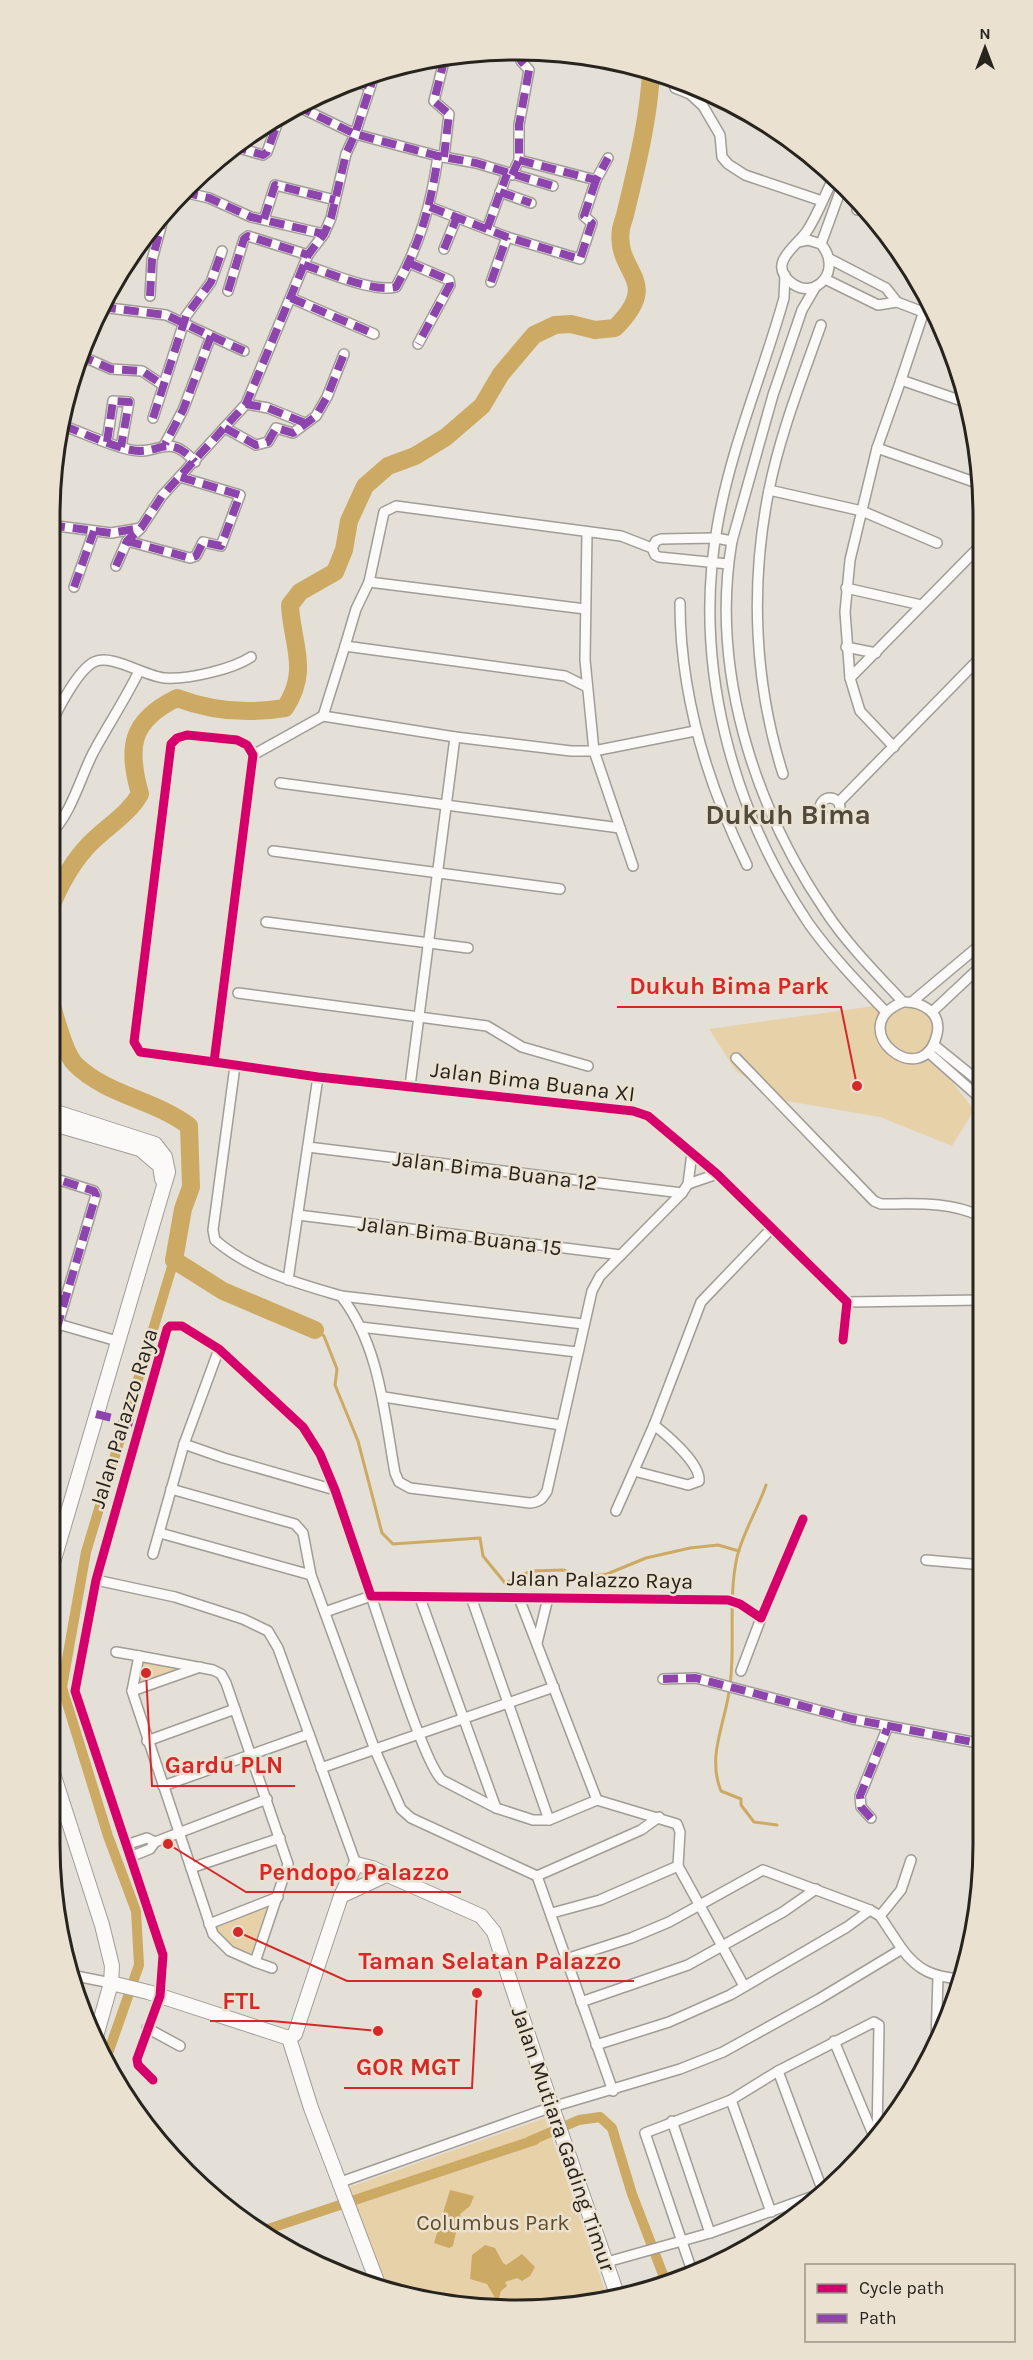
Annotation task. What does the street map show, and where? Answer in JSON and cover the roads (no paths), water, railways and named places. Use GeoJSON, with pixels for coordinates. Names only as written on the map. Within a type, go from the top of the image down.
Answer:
{"type":"FeatureCollection","features":[{"type":"Feature","properties":{"kind":"main road"},"geometry":{"type":"LineString","coordinates":[[60,1113],[155,1144],[167,1162],[168,1172],[60,1538]]}},
{"type":"Feature","properties":{"kind":"main road"},"geometry":{"type":"LineString","coordinates":[[60,1127],[140,1149],[160,1166],[162,1187]]}},
{"type":"Feature","properties":{"kind":"main road"},"geometry":{"type":"LineString","coordinates":[[60,1795],[102,1924],[112,1966],[115,1984],[99,2028]]}},
{"type":"Feature","properties":{"kind":"main road"},"geometry":{"type":"LineString","coordinates":[[289,2038],[295,2034],[341,1896],[356,1864]]}},
{"type":"Feature","properties":{"kind":"main road","name":"Jalan Mutiara Gading Timur"},"geometry":{"type":"LineString","coordinates":[[356,1864],[482,1916],[489,1923],[615,2289]]}},
{"type":"Feature","properties":{"kind":"main road"},"geometry":{"type":"LineString","coordinates":[[341,1896],[386,1875]]}},
{"type":"Feature","properties":{"kind":"main road"},"geometry":{"type":"LineString","coordinates":[[115,1984],[154,1994],[289,2038]]}},
{"type":"Feature","properties":{"kind":"main road"},"geometry":{"type":"LineString","coordinates":[[289,2038],[349,2213],[375,2278]]}},
{"type":"Feature","properties":{"kind":"street"},"geometry":{"type":"LineString","coordinates":[[487,229],[500,192],[519,160],[519,124],[529,70],[521,60]]}},
{"type":"Feature","properties":{"kind":"street"},"geometry":{"type":"LineString","coordinates":[[304,265],[387,289],[396,287],[409,263],[430,207],[441,157],[449,114],[435,105],[434,101],[443,66]]}},
{"type":"Feature","properties":{"kind":"street"},"geometry":{"type":"LineString","coordinates":[[116,566],[127,542],[141,528],[180,477],[246,404],[308,255],[324,234],[346,154],[355,134],[369,86]]}},
{"type":"Feature","properties":{"kind":"street"},"geometry":{"type":"LineString","coordinates":[[691,95],[709,115],[720,135],[722,157],[728,164],[745,175],[822,201]]}},
{"type":"Feature","properties":{"kind":"street"},"geometry":{"type":"LineString","coordinates":[[307,111],[355,134],[441,157],[476,163],[553,186]]}},
{"type":"Feature","properties":{"kind":"street"},"geometry":{"type":"LineString","coordinates":[[245,150],[263,155],[267,152],[275,129]]}},
{"type":"Feature","properties":{"kind":"street"},"geometry":{"type":"LineString","coordinates":[[430,207],[507,237],[580,259],[592,222],[584,216],[596,180],[608,158]]}},
{"type":"Feature","properties":{"kind":"street"},"geometry":{"type":"LineString","coordinates":[[519,160],[596,180]]}},
{"type":"Feature","properties":{"kind":"street"},"geometry":{"type":"LineString","coordinates":[[264,219],[275,185],[335,200]]}},
{"type":"Feature","properties":{"kind":"street"},"geometry":{"type":"LineString","coordinates":[[798,242],[807,231],[830,185]]}},
{"type":"Feature","properties":{"kind":"street"},"geometry":{"type":"LineString","coordinates":[[500,192],[531,203]]}},
{"type":"Feature","properties":{"kind":"street"},"geometry":{"type":"LineString","coordinates":[[194,194],[209,198],[251,217],[324,234]]}},
{"type":"Feature","properties":{"kind":"street"},"geometry":{"type":"LineString","coordinates":[[821,244],[839,194]]}},
{"type":"Feature","properties":{"kind":"street"},"geometry":{"type":"LineString","coordinates":[[444,249],[457,217]]}},
{"type":"Feature","properties":{"kind":"street"},"geometry":{"type":"LineString","coordinates":[[150,296],[152,260],[159,232]]}},
{"type":"Feature","properties":{"kind":"street"},"geometry":{"type":"LineString","coordinates":[[228,291],[244,238],[248,236],[308,255]]}},
{"type":"Feature","properties":{"kind":"street"},"geometry":{"type":"LineString","coordinates":[[491,282],[507,237]]}},
{"type":"Feature","properties":{"kind":"street"},"geometry":{"type":"LineString","coordinates":[[886,1012],[810,925],[779,876],[755,827],[722,724],[711,638],[712,562],[728,482],[784,298],[784,256],[789,247],[798,242],[808,240],[821,244],[830,260],[830,270],[825,279],[816,286],[802,310],[773,395],[732,541],[728,564],[727,616],[730,657],[740,719],[761,788],[796,864],[826,913],[862,959],[908,1002],[932,1012],[938,1031],[931,1048],[916,1058],[902,1058],[889,1051],[882,1039],[881,1025],[886,1012],[908,1002],[973,950]]}},
{"type":"Feature","properties":{"kind":"street"},"geometry":{"type":"LineString","coordinates":[[153,418],[186,316],[211,282],[222,251]]}},
{"type":"Feature","properties":{"kind":"street"},"geometry":{"type":"LineString","coordinates":[[830,260],[886,288],[897,302]]}},
{"type":"Feature","properties":{"kind":"street"},"geometry":{"type":"LineString","coordinates":[[409,263],[441,275],[449,280],[450,285],[418,344]]}},
{"type":"Feature","properties":{"kind":"street"},"geometry":{"type":"LineString","coordinates":[[785,275],[793,284],[805,288],[816,286]]}},
{"type":"Feature","properties":{"kind":"street"},"geometry":{"type":"LineString","coordinates":[[825,279],[878,305],[897,302],[923,312],[877,448],[846,588],[846,647],[850,678],[860,711],[894,747]]}},
{"type":"Feature","properties":{"kind":"street"},"geometry":{"type":"LineString","coordinates":[[291,298],[374,334]]}},
{"type":"Feature","properties":{"kind":"street"},"geometry":{"type":"LineString","coordinates":[[110,308],[143,310],[166,315],[244,351]]}},
{"type":"Feature","properties":{"kind":"street"},"geometry":{"type":"LineString","coordinates":[[783,774],[774,746],[762,685],[756,628],[760,555],[769,490],[802,378],[821,325]]}},
{"type":"Feature","properties":{"kind":"street"},"geometry":{"type":"LineString","coordinates":[[165,444],[188,400],[212,336]]}},
{"type":"Feature","properties":{"kind":"street"},"geometry":{"type":"LineString","coordinates":[[225,428],[261,445],[268,442],[276,428],[293,433],[316,416],[327,397],[344,354]]}},
{"type":"Feature","properties":{"kind":"street"},"geometry":{"type":"LineString","coordinates":[[88,359],[111,369],[142,371],[163,385]]}},
{"type":"Feature","properties":{"kind":"street"},"geometry":{"type":"LineString","coordinates":[[901,380],[957,399]]}},
{"type":"Feature","properties":{"kind":"street"},"geometry":{"type":"LineString","coordinates":[[107,442],[113,401],[129,402],[121,447]]}},
{"type":"Feature","properties":{"kind":"street"},"geometry":{"type":"LineString","coordinates":[[246,404],[268,408],[304,423]]}},
{"type":"Feature","properties":{"kind":"street"},"geometry":{"type":"LineString","coordinates":[[69,428],[121,447],[147,451],[165,444],[178,448],[195,462]]}},
{"type":"Feature","properties":{"kind":"street"},"geometry":{"type":"LineString","coordinates":[[877,448],[971,481]]}},
{"type":"Feature","properties":{"kind":"street"},"geometry":{"type":"LineString","coordinates":[[127,542],[190,558],[196,556],[203,542],[221,546],[240,496],[239,493],[180,477]]}},
{"type":"Feature","properties":{"kind":"street"},"geometry":{"type":"LineString","coordinates":[[769,490],[862,511],[937,543]]}},
{"type":"Feature","properties":{"kind":"street"},"geometry":{"type":"LineString","coordinates":[[323,716],[351,622],[369,582],[380,520],[384,512],[396,506],[632,538],[652,548],[655,555],[728,564]]}},
{"type":"Feature","properties":{"kind":"street"},"geometry":{"type":"LineString","coordinates":[[60,526],[111,533],[141,528]]}},
{"type":"Feature","properties":{"kind":"street"},"geometry":{"type":"LineString","coordinates":[[74,587],[94,531]]}},
{"type":"Feature","properties":{"kind":"street"},"geometry":{"type":"LineString","coordinates":[[587,533],[585,609],[587,687],[594,751],[633,866]]}},
{"type":"Feature","properties":{"kind":"street"},"geometry":{"type":"LineString","coordinates":[[652,548],[656,540],[661,539],[716,538],[732,541]]}},
{"type":"Feature","properties":{"kind":"street"},"geometry":{"type":"LineString","coordinates":[[850,678],[972,554]]}},
{"type":"Feature","properties":{"kind":"street"},"geometry":{"type":"LineString","coordinates":[[369,582],[585,609]]}},
{"type":"Feature","properties":{"kind":"street"},"geometry":{"type":"LineString","coordinates":[[846,588],[921,605]]}},
{"type":"Feature","properties":{"kind":"street"},"geometry":{"type":"LineString","coordinates":[[680,603],[685,679],[695,731],[747,865]]}},
{"type":"Feature","properties":{"kind":"street"},"geometry":{"type":"LineString","coordinates":[[345,646],[565,676],[587,687]]}},
{"type":"Feature","properties":{"kind":"street"},"geometry":{"type":"LineString","coordinates":[[846,647],[876,653]]}},
{"type":"Feature","properties":{"kind":"street"},"geometry":{"type":"LineString","coordinates":[[60,709],[77,680],[93,662],[102,660],[126,665],[164,678],[188,677],[236,664],[250,657]]}},
{"type":"Feature","properties":{"kind":"street"},"geometry":{"type":"LineString","coordinates":[[839,802],[973,665]]}},
{"type":"Feature","properties":{"kind":"street"},"geometry":{"type":"LineString","coordinates":[[60,820],[72,803],[93,754],[121,708],[139,671]]}},
{"type":"Feature","properties":{"kind":"street"},"geometry":{"type":"LineString","coordinates":[[214,1062],[253,755],[323,716],[455,737],[594,751],[695,731]]}},
{"type":"Feature","properties":{"kind":"street","name":"Jalan Bima Buana XI"},"geometry":{"type":"LineString","coordinates":[[253,755],[247,745],[237,740],[187,735],[177,738],[171,744],[133,1031],[134,1042],[140,1052],[318,1077],[640,1112],[648,1116],[717,1174],[847,1302]]}},
{"type":"Feature","properties":{"kind":"street"},"geometry":{"type":"LineString","coordinates":[[410,1086],[455,737]]}},
{"type":"Feature","properties":{"kind":"street"},"geometry":{"type":"LineString","coordinates":[[280,783],[620,828]]}},
{"type":"Feature","properties":{"kind":"street"},"geometry":{"type":"LineString","coordinates":[[273,851],[560,889]]}},
{"type":"Feature","properties":{"kind":"street"},"geometry":{"type":"LineString","coordinates":[[779,876],[796,864]]}},
{"type":"Feature","properties":{"kind":"street"},"geometry":{"type":"LineString","coordinates":[[266,922],[468,948]]}},
{"type":"Feature","properties":{"kind":"street"},"geometry":{"type":"LineString","coordinates":[[932,1012],[973,974]]}},
{"type":"Feature","properties":{"kind":"street"},"geometry":{"type":"LineString","coordinates":[[238,993],[487,1026],[522,1047],[588,1066]]}},
{"type":"Feature","properties":{"kind":"street"},"geometry":{"type":"LineString","coordinates":[[931,1048],[973,1077]]}},
{"type":"Feature","properties":{"kind":"street"},"geometry":{"type":"LineString","coordinates":[[931,1048],[973,1091]]}},
{"type":"Feature","properties":{"kind":"street"},"geometry":{"type":"LineString","coordinates":[[736,1058],[874,1201],[881,1204],[932,1204],[965,1209],[973,1213]]}},
{"type":"Feature","properties":{"kind":"street"},"geometry":{"type":"LineString","coordinates":[[235,1066],[213,1230],[215,1240],[227,1250],[254,1266],[288,1280],[341,1296],[583,1324]]}},
{"type":"Feature","properties":{"kind":"street"},"geometry":{"type":"LineString","coordinates":[[288,1280],[318,1077]]}},
{"type":"Feature","properties":{"kind":"street","name":"Jalan Bima Buana 12"},"geometry":{"type":"LineString","coordinates":[[308,1147],[682,1193]]}},
{"type":"Feature","properties":{"kind":"street"},"geometry":{"type":"LineString","coordinates":[[341,1296],[360,1327],[384,1397],[395,1473],[399,1482],[410,1488],[538,1502],[547,1491],[592,1290],[600,1276],[682,1193],[688,1184],[693,1153]]}},
{"type":"Feature","properties":{"kind":"street"},"geometry":{"type":"LineString","coordinates":[[688,1184],[717,1174]]}},
{"type":"Feature","properties":{"kind":"street"},"geometry":{"type":"LineString","coordinates":[[60,1180],[96,1193],[60,1317]]}},
{"type":"Feature","properties":{"kind":"street","name":"Jalan Bima Buana 15"},"geometry":{"type":"LineString","coordinates":[[298,1215],[621,1256]]}},
{"type":"Feature","properties":{"kind":"street"},"geometry":{"type":"LineString","coordinates":[[616,1511],[654,1425],[701,1302],[771,1229]]}},
{"type":"Feature","properties":{"kind":"street"},"geometry":{"type":"LineString","coordinates":[[60,1298],[65,1300]]}},
{"type":"Feature","properties":{"kind":"street"},"geometry":{"type":"LineString","coordinates":[[843,1340],[847,1302],[973,1300]]}},
{"type":"Feature","properties":{"kind":"street","name":"Jalan Palazzo Raya"},"geometry":{"type":"LineString","coordinates":[[153,2080],[138,2065],[137,2059],[147,2028],[163,1955],[75,1691],[96,1580],[167,1329],[178,1324],[219,1348],[303,1427],[320,1454],[335,1490],[371,1596],[728,1600],[740,1604],[760,1618]]}},
{"type":"Feature","properties":{"kind":"street"},"geometry":{"type":"LineString","coordinates":[[60,1325],[117,1341]]}},
{"type":"Feature","properties":{"kind":"street"},"geometry":{"type":"LineString","coordinates":[[360,1327],[577,1352]]}},
{"type":"Feature","properties":{"kind":"street"},"geometry":{"type":"LineString","coordinates":[[153,1554],[184,1444],[219,1348]]}},
{"type":"Feature","properties":{"kind":"street"},"geometry":{"type":"LineString","coordinates":[[384,1397],[561,1425]]}},
{"type":"Feature","properties":{"kind":"street"},"geometry":{"type":"LineString","coordinates":[[634,1471],[688,1485],[699,1481],[696,1467],[670,1438],[654,1425]]}},
{"type":"Feature","properties":{"kind":"street"},"geometry":{"type":"LineString","coordinates":[[184,1444],[335,1490]]}},
{"type":"Feature","properties":{"kind":"street"},"geometry":{"type":"LineString","coordinates":[[171,1489],[295,1524],[303,1533],[311,1575],[375,1750],[405,1814],[537,1876],[552,1913],[613,2091]]}},
{"type":"Feature","properties":{"kind":"street"},"geometry":{"type":"LineString","coordinates":[[741,1671],[760,1618],[803,1519]]}},
{"type":"Feature","properties":{"kind":"street"},"geometry":{"type":"LineString","coordinates":[[160,1533],[311,1575]]}},
{"type":"Feature","properties":{"kind":"street"},"geometry":{"type":"LineString","coordinates":[[926,1560],[973,1564]]}},
{"type":"Feature","properties":{"kind":"street"},"geometry":{"type":"LineString","coordinates":[[96,1580],[175,1597],[243,1619],[268,1631],[278,1648],[356,1864]]}},
{"type":"Feature","properties":{"kind":"street"},"geometry":{"type":"LineString","coordinates":[[325,1612],[371,1596],[419,1733],[438,1777],[496,1808],[533,1820],[549,1820],[597,1800],[659,1817],[679,1827],[678,1866],[744,1986]]}},
{"type":"Feature","properties":{"kind":"street"},"geometry":{"type":"LineString","coordinates":[[471,1597],[505,1702],[549,1820]]}},
{"type":"Feature","properties":{"kind":"street"},"geometry":{"type":"LineString","coordinates":[[420,1598],[496,1808]]}},
{"type":"Feature","properties":{"kind":"street"},"geometry":{"type":"LineString","coordinates":[[519,1598],[597,1800]]}},
{"type":"Feature","properties":{"kind":"street"},"geometry":{"type":"LineString","coordinates":[[537,1643],[548,1598]]}},
{"type":"Feature","properties":{"kind":"street"},"geometry":{"type":"LineString","coordinates":[[116,1652],[200,1667],[221,1674],[267,1799],[288,1864],[255,1962]]}},
{"type":"Feature","properties":{"kind":"street"},"geometry":{"type":"LineString","coordinates":[[139,1656],[132,1691],[209,1924],[222,1945],[272,1968]]}},
{"type":"Feature","properties":{"kind":"street"},"geometry":{"type":"LineString","coordinates":[[132,1691],[200,1667]]}},
{"type":"Feature","properties":{"kind":"street"},"geometry":{"type":"LineString","coordinates":[[663,1679],[696,1678],[888,1726],[973,1742]]}},
{"type":"Feature","properties":{"kind":"street"},"geometry":{"type":"LineString","coordinates":[[321,1768],[554,1686]]}},
{"type":"Feature","properties":{"kind":"street"},"geometry":{"type":"LineString","coordinates":[[147,1741],[235,1709]]}},
{"type":"Feature","properties":{"kind":"street"},"geometry":{"type":"LineString","coordinates":[[871,1818],[861,1807],[860,1796],[888,1726]]}},
{"type":"Feature","properties":{"kind":"street"},"geometry":{"type":"LineString","coordinates":[[163,1786],[309,1734]]}},
{"type":"Feature","properties":{"kind":"street"},"geometry":{"type":"LineString","coordinates":[[130,1857],[150,1849],[155,1842],[267,1799]]}},
{"type":"Feature","properties":{"kind":"street"},"geometry":{"type":"LineString","coordinates":[[537,1876],[641,1830],[659,1817]]}},
{"type":"Feature","properties":{"kind":"street"},"geometry":{"type":"LineString","coordinates":[[126,1845],[147,1838],[155,1842]]}},
{"type":"Feature","properties":{"kind":"street"},"geometry":{"type":"LineString","coordinates":[[191,1868],[280,1838]]}},
{"type":"Feature","properties":{"kind":"street"},"geometry":{"type":"LineString","coordinates":[[880,1916],[901,1890],[911,1860]]}},
{"type":"Feature","properties":{"kind":"street"},"geometry":{"type":"LineString","coordinates":[[552,1913],[600,1900],[678,1866]]}},
{"type":"Feature","properties":{"kind":"street"},"geometry":{"type":"LineString","coordinates":[[566,1959],[631,1938],[669,1922],[763,1870],[870,1910],[880,1916],[902,1949],[919,1966],[938,1977],[952,1978]]}},
{"type":"Feature","properties":{"kind":"street"},"geometry":{"type":"LineString","coordinates":[[581,2002],[688,1965],[783,1912],[816,1889]]}},
{"type":"Feature","properties":{"kind":"street"},"geometry":{"type":"LineString","coordinates":[[209,1924],[278,1897]]}},
{"type":"Feature","properties":{"kind":"street"},"geometry":{"type":"LineString","coordinates":[[596,2045],[678,2019],[744,1986],[848,1928],[870,1910]]}},
{"type":"Feature","properties":{"kind":"street"},"geometry":{"type":"LineString","coordinates":[[340,2187],[554,2114],[723,2052],[819,1999],[902,1949]]}},
{"type":"Feature","properties":{"kind":"street"},"geometry":{"type":"LineString","coordinates":[[80,1977],[115,1984]]}},
{"type":"Feature","properties":{"kind":"street"},"geometry":{"type":"LineString","coordinates":[[937,2021],[938,1977]]}},
{"type":"Feature","properties":{"kind":"street"},"geometry":{"type":"LineString","coordinates":[[690,2266],[679,2240],[645,2133],[731,2100],[778,2071],[874,2022],[879,2025],[877,2123]]}},
{"type":"Feature","properties":{"kind":"street"},"geometry":{"type":"LineString","coordinates":[[147,2028],[180,2046]]}},
{"type":"Feature","properties":{"kind":"street"},"geometry":{"type":"LineString","coordinates":[[834,2041],[873,2129]]}},
{"type":"Feature","properties":{"kind":"street"},"geometry":{"type":"LineString","coordinates":[[778,2071],[820,2184]]}},
{"type":"Feature","properties":{"kind":"street"},"geometry":{"type":"LineString","coordinates":[[731,2100],[771,2212]]}},
{"type":"Feature","properties":{"kind":"street"},"geometry":{"type":"LineString","coordinates":[[672,2121],[710,2233]]}},
{"type":"Feature","properties":{"kind":"street"},"geometry":{"type":"LineString","coordinates":[[607,2262],[710,2233],[800,2201]]}},
{"type":"Feature","properties":{"kind":"waterway"},"geometry":{"type":"LineString","coordinates":[[60,888],[80,856],[135,802],[140,794],[134,762],[136,737],[141,726],[161,707],[177,698],[203,706],[230,710],[258,711],[285,708],[297,682],[298,669],[290,605],[300,592],[335,572],[344,550],[349,521],[365,486],[388,466],[415,456],[446,437],[482,406],[501,374],[534,335],[555,325],[571,324],[595,330],[615,328],[629,312],[636,298],[637,287],[624,257],[621,229],[642,141],[650,80]]}},
{"type":"Feature","properties":{"kind":"waterway"},"geometry":{"type":"LineString","coordinates":[[60,1030],[71,1059],[87,1074],[101,1083],[176,1117],[189,1126],[191,1187],[183,1209],[174,1260],[223,1291],[315,1330]]}},
{"type":"Feature","properties":{"kind":"waterway"},"geometry":{"type":"LineString","coordinates":[[109,2050],[139,1965],[136,1911],[108,1836],[62,1687],[86,1552],[174,1260]]}},
{"type":"Feature","properties":{"kind":"waterway"},"geometry":{"type":"LineString","coordinates":[[315,1330],[324,1336],[337,1369],[335,1385],[358,1441],[382,1533],[393,1544],[480,1538],[483,1556],[505,1583],[531,1571],[564,1570],[581,1578],[607,1574],[646,1558],[690,1548],[718,1545],[739,1551]]}},
{"type":"Feature","properties":{"kind":"waterway"},"geometry":{"type":"LineString","coordinates":[[766,1485],[737,1557],[733,1592],[731,1680],[717,1744],[716,1767],[721,1791],[741,1799],[741,1805],[754,1822],[777,1825]]}},
{"type":"Feature","properties":{"kind":"waterway"},"geometry":{"type":"LineString","coordinates":[[530,2141],[579,2120],[600,2117],[612,2128],[632,2194],[663,2276]]}},
{"type":"Feature","properties":{"kind":"waterway"},"geometry":{"type":"LineString","coordinates":[[271,2228],[535,2140]]}},
{"type":"Feature","properties":{"kind":"place","name":"Dukuh Bima Park"},"geometry":{"type":"Point","coordinates":[857,1086]}},
{"type":"Feature","properties":{"kind":"place","name":"Gardu PLN"},"geometry":{"type":"Point","coordinates":[146,1673]}},
{"type":"Feature","properties":{"kind":"place","name":"Pendopo Palazzo"},"geometry":{"type":"Point","coordinates":[168,1844]}},
{"type":"Feature","properties":{"kind":"place","name":"Taman Selatan Palazzo"},"geometry":{"type":"Point","coordinates":[238,1932]}},
{"type":"Feature","properties":{"kind":"place","name":"GOR MGT"},"geometry":{"type":"Point","coordinates":[477,1993]}},
{"type":"Feature","properties":{"kind":"place","name":"FTL"},"geometry":{"type":"Point","coordinates":[378,2031]}},
{"type":"Feature","properties":{"kind":"district","name":"Dukuh Bima"},"geometry":{"type":"Point","coordinates":[788,814]}},
{"type":"Feature","properties":{"kind":"park label","name":"Columbus Park"},"geometry":{"type":"Point","coordinates":[493,2222]}}]}
